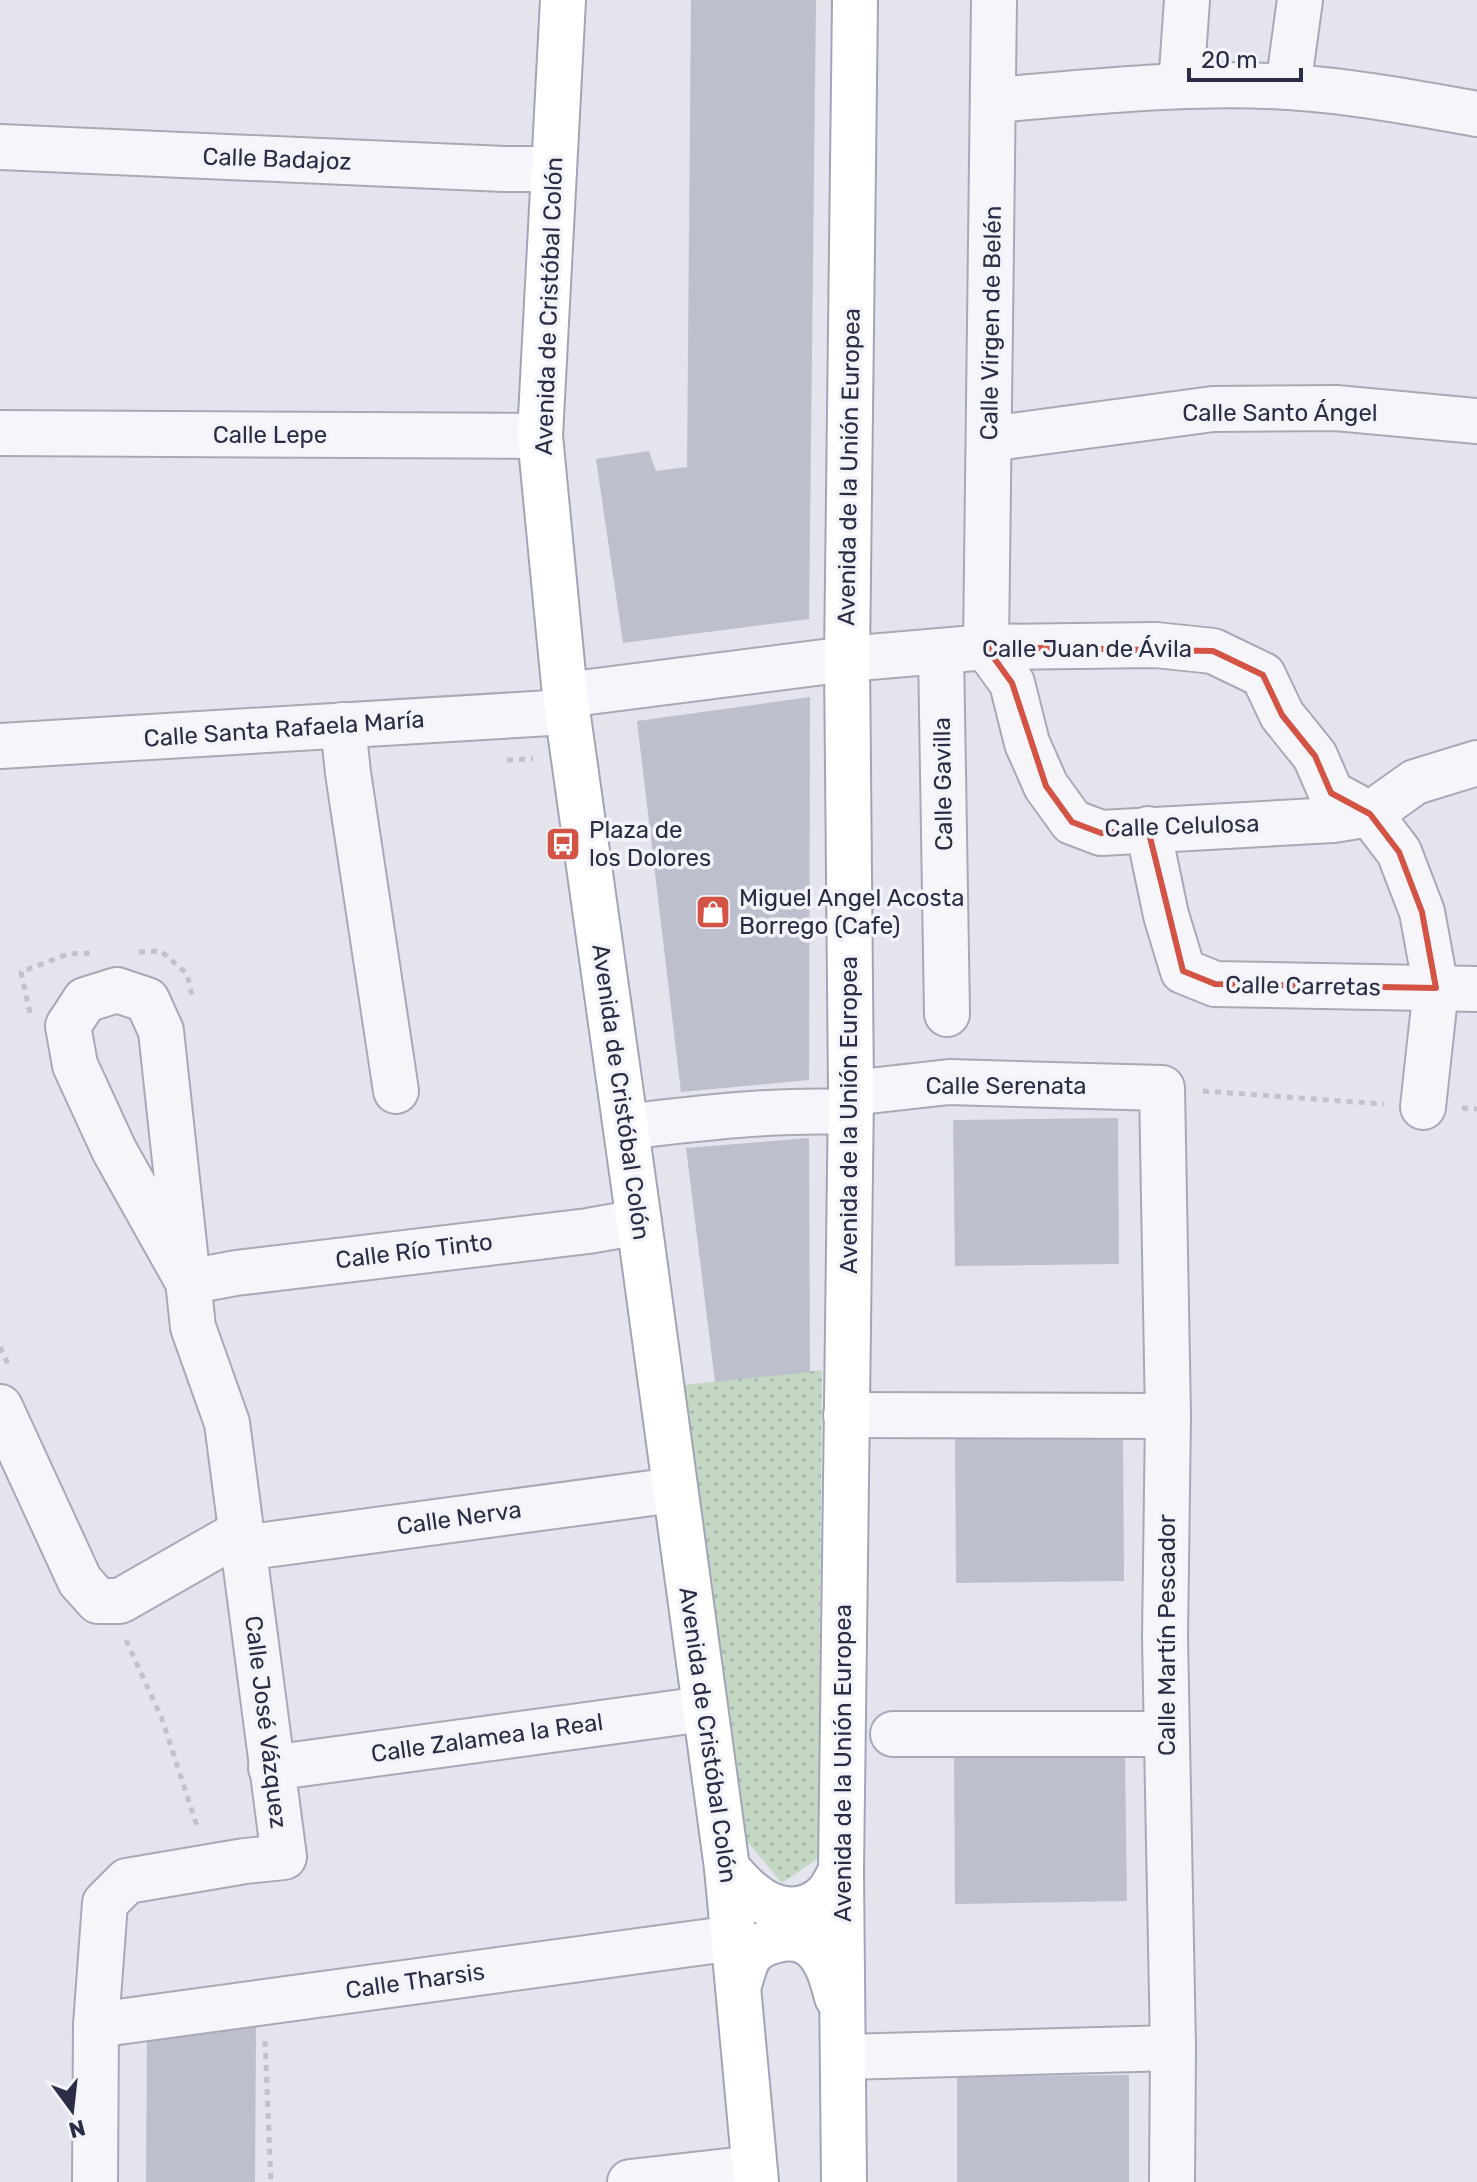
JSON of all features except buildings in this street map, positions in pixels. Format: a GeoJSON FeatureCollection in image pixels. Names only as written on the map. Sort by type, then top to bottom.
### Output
{"type":"FeatureCollection","features":[{"type":"Feature","properties":{"kind":"main road","name":"Avenida de Cristóbal Colón"},"geometry":{"type":"LineString","coordinates":[[563,0],[540,436],[566,703],[727,1868],[755,2175]]}},
{"type":"Feature","properties":{"kind":"main road","name":"Avenida de la Unión Europea"},"geometry":{"type":"LineString","coordinates":[[844,2182],[841,1871],[850,1102],[847,659],[855,0]]}},
{"type":"Feature","properties":{"kind":"main road"},"geometry":{"type":"LineString","coordinates":[[727,1868],[753,1895],[772,1907],[794,1911],[816,1904],[829,1892],[841,1871]]}},
{"type":"Feature","properties":{"kind":"main road"},"geometry":{"type":"LineString","coordinates":[[738,1987],[751,1952],[771,1941],[790,1938],[813,1946],[831,1970],[843,2038]]}},
{"type":"Feature","properties":{"kind":"street","name":"Calle Virgen de Belén"},"geometry":{"type":"LineString","coordinates":[[986,647],[994,0]]}},
{"type":"Feature","properties":{"kind":"street"},"geometry":{"type":"LineString","coordinates":[[1181,86],[1187,0]]}},
{"type":"Feature","properties":{"kind":"street"},"geometry":{"type":"LineString","coordinates":[[1288,87],[1300,0]]}},
{"type":"Feature","properties":{"kind":"street"},"geometry":{"type":"LineString","coordinates":[[995,100],[1181,86],[1288,87],[1360,94],[1477,114]]}},
{"type":"Feature","properties":{"kind":"street","name":"Calle Badajoz"},"geometry":{"type":"LineString","coordinates":[[0,147],[554,169]]}},
{"type":"Feature","properties":{"kind":"street","name":"Calle Santo Ángel"},"geometry":{"type":"LineString","coordinates":[[989,439],[1213,409],[1336,408],[1477,421]]}},
{"type":"Feature","properties":{"kind":"street","name":"Calle Lepe"},"geometry":{"type":"LineString","coordinates":[[0,433],[540,436]]}},
{"type":"Feature","properties":{"kind":"street","name":"Calle Juan de Ávila"},"geometry":{"type":"LineString","coordinates":[[847,659],[986,647],[1156,645],[1213,651],[1263,675],[1282,715],[1315,756],[1331,793],[1370,814],[1399,852],[1456,988],[1423,1107]]}},
{"type":"Feature","properties":{"kind":"street","name":"Calle Celulosa"},"geometry":{"type":"LineString","coordinates":[[986,647],[1012,683],[1027,743],[1046,786],[1072,822],[1101,833],[1333,820],[1370,814],[1415,782],[1477,763]]}},
{"type":"Feature","properties":{"kind":"street","name":"Calle Gavilla"},"geometry":{"type":"LineString","coordinates":[[941,651],[947,1014]]}},
{"type":"Feature","properties":{"kind":"street","name":"Calle Santa Rafaela María"},"geometry":{"type":"LineString","coordinates":[[0,746],[343,725],[566,703],[847,659]]}},
{"type":"Feature","properties":{"kind":"street"},"geometry":{"type":"LineString","coordinates":[[343,725],[396,1091]]}},
{"type":"Feature","properties":{"kind":"street","name":"Calle Carretas"},"geometry":{"type":"LineString","coordinates":[[1148,829],[1166,915],[1183,971],[1215,984],[1456,988]]}},
{"type":"Feature","properties":{"kind":"street","name":"Calle José Vázquez"},"geometry":{"type":"LineString","coordinates":[[96,2025],[105,1903],[127,1881],[284,1857],[227,1423],[193,1327],[161,1031],[147,1000],[117,990],[85,1000],[68,1026],[75,1065],[114,1150],[188,1282]]}},
{"type":"Feature","properties":{"kind":"street","name":"Calle Serenata"},"geometry":{"type":"LineString","coordinates":[[626,1127],[815,1111],[949,1082],[1162,1088]]}},
{"type":"Feature","properties":{"kind":"street","name":"Calle Martín Pescador"},"geometry":{"type":"LineString","coordinates":[[1162,1088],[1168,1416],[1166,1734],[1173,2048],[1172,2182]]}},
{"type":"Feature","properties":{"kind":"street","name":"Calle Río Tinto"},"geometry":{"type":"LineString","coordinates":[[188,1282],[236,1273],[588,1231],[639,1222]]}},
{"type":"Feature","properties":{"kind":"street"},"geometry":{"type":"LineString","coordinates":[[6,1389],[80,1581],[98,1601],[120,1601],[242,1540]]}},
{"type":"Feature","properties":{"kind":"street"},"geometry":{"type":"LineString","coordinates":[[846,1415],[1168,1416]]}},
{"type":"Feature","properties":{"kind":"street","name":"Calle Nerva"},"geometry":{"type":"LineString","coordinates":[[242,1540],[674,1490]]}},
{"type":"Feature","properties":{"kind":"street","name":"Calle Zalamea la Real"},"geometry":{"type":"LineString","coordinates":[[271,1768],[704,1709]]}},
{"type":"Feature","properties":{"kind":"street"},"geometry":{"type":"LineString","coordinates":[[893,1734],[1166,1734]]}},
{"type":"Feature","properties":{"kind":"street","name":"Calle Tharsis"},"geometry":{"type":"LineString","coordinates":[[96,2025],[734,1938]]}},
{"type":"Feature","properties":{"kind":"street"},"geometry":{"type":"LineString","coordinates":[[95,2182],[96,2025]]}},
{"type":"Feature","properties":{"kind":"street"},"geometry":{"type":"LineString","coordinates":[[843,2038],[1173,2048]]}},
{"type":"Feature","properties":{"kind":"street"},"geometry":{"type":"LineString","coordinates":[[630,2182],[755,2175]]}},
{"type":"Feature","properties":{"kind":"path"},"geometry":{"type":"LineString","coordinates":[[492,760],[537,759]]}},
{"type":"Feature","properties":{"kind":"path"},"geometry":{"type":"LineString","coordinates":[[130,952],[161,951],[187,974],[194,1000]]}},
{"type":"Feature","properties":{"kind":"path"},"geometry":{"type":"LineString","coordinates":[[31,1013],[21,972],[68,954],[99,953]]}},
{"type":"Feature","properties":{"kind":"path"},"geometry":{"type":"LineString","coordinates":[[1162,1088],[1477,1109]]}},
{"type":"Feature","properties":{"kind":"path"},"geometry":{"type":"LineString","coordinates":[[0,1347],[6,1389]]}},
{"type":"Feature","properties":{"kind":"path"},"geometry":{"type":"LineString","coordinates":[[124,1636],[162,1719],[199,1830]]}},
{"type":"Feature","properties":{"kind":"path"},"geometry":{"type":"LineString","coordinates":[[186,1833],[211,1827]]}},
{"type":"Feature","properties":{"kind":"path"},"geometry":{"type":"LineString","coordinates":[[265,2031],[271,2182]]}},
{"type":"Feature","properties":{"kind":"highlighted area"},"geometry":{"type":"Polygon","coordinates":[[[986,647],[1213,651],[1263,675],[1282,715],[1315,756],[1331,793],[1370,814],[1399,852],[1422,912],[1436,988],[1215,984],[1183,971],[1148,829],[1101,833],[1072,822],[1046,786],[1012,683],[986,647]]]}},
{"type":"Feature","properties":{"kind":"green space"},"geometry":{"type":"Polygon","coordinates":[[[822,1370],[818,1858],[782,1883],[746,1840],[684,1385],[822,1370]]]}},
{"type":"Feature","properties":{"kind":"place","name":"Plaza de los Dolores"},"geometry":{"type":"Point","coordinates":[563,844]}},
{"type":"Feature","properties":{"kind":"place","name":"Miguel Angel Acosta Borrego (Cafe)"},"geometry":{"type":"Point","coordinates":[713,912]}}]}
